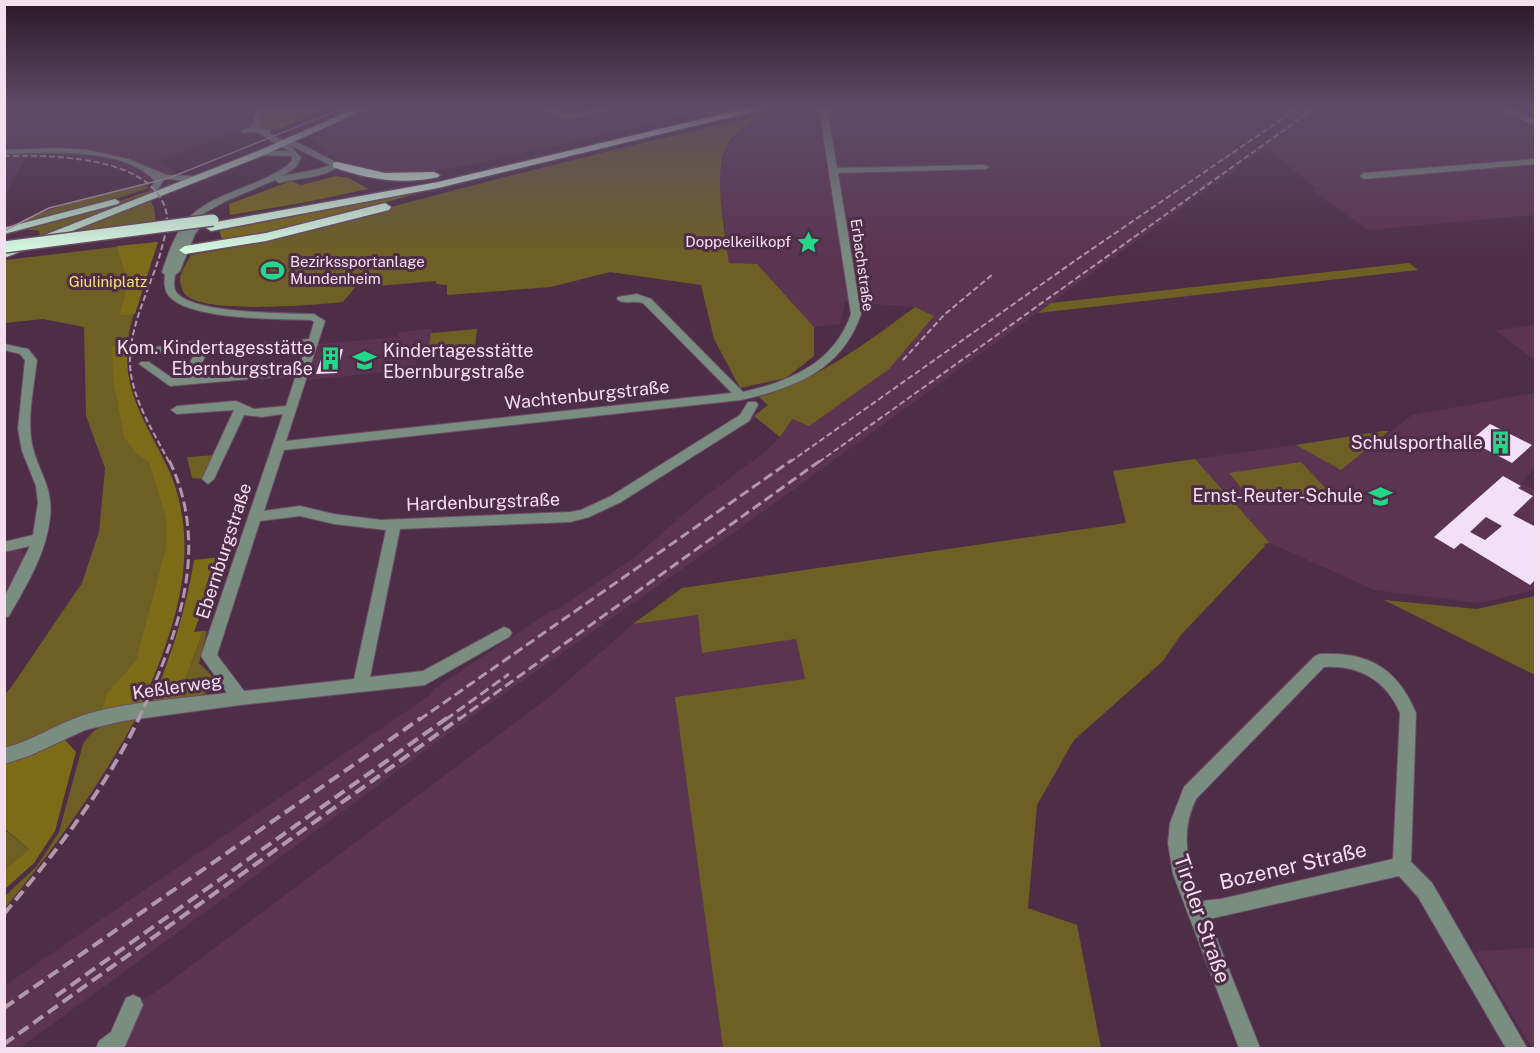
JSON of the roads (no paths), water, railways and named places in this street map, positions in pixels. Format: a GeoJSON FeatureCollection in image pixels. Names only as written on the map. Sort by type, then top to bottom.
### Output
{"type":"FeatureCollection","features":[{"type":"Feature","properties":{"kind":"highway"},"geometry":{"type":"LineString","coordinates":[[337,165],[364,174],[403,178],[501,168],[544,157]]}},
{"type":"Feature","properties":{"kind":"highway"},"geometry":{"type":"LineString","coordinates":[[4,255],[212,224],[548,157]]}},
{"type":"Feature","properties":{"kind":"highway"},"geometry":{"type":"LineString","coordinates":[[179,249],[247,241],[300,229],[499,175],[501,168]]}},
{"type":"Feature","properties":{"kind":"highway"},"geometry":{"type":"LineString","coordinates":[[4,248],[212,224]]}},
{"type":"Feature","properties":{"kind":"main road"},"geometry":{"type":"LineString","coordinates":[[4,231],[71,215],[155,188],[239,157]]}},
{"type":"Feature","properties":{"kind":"main road"},"geometry":{"type":"LineString","coordinates":[[4,255],[250,157]]}},
{"type":"Feature","properties":{"kind":"main road"},"geometry":{"type":"LineString","coordinates":[[4,231],[33,232],[38,236],[31,246]]}},
{"type":"Feature","properties":{"kind":"street"},"geometry":{"type":"LineString","coordinates":[[111,157],[128,161],[166,177],[192,179]]}},
{"type":"Feature","properties":{"kind":"street"},"geometry":{"type":"LineString","coordinates":[[285,157],[294,166]]}},
{"type":"Feature","properties":{"kind":"street"},"geometry":{"type":"LineString","coordinates":[[290,157],[294,166]]}},
{"type":"Feature","properties":{"kind":"street","name":"Erbachstraße"},"geometry":{"type":"LineString","coordinates":[[741,396],[775,388],[801,376],[836,350],[851,329],[855,304],[831,157]]}},
{"type":"Feature","properties":{"kind":"street"},"geometry":{"type":"LineString","coordinates":[[322,158],[337,165]]}},
{"type":"Feature","properties":{"kind":"street","name":"Ebernburgstraße"},"geometry":{"type":"LineString","coordinates":[[240,698],[209,656],[320,321],[314,317],[208,310],[194,306],[178,299],[171,292],[170,274],[167,272],[179,249],[194,228],[212,211],[294,166],[322,158]]}},
{"type":"Feature","properties":{"kind":"street"},"geometry":{"type":"LineString","coordinates":[[1364,176],[1536,161]]}},
{"type":"Feature","properties":{"kind":"street","name":"Ebernburgstraße"},"geometry":{"type":"LineString","coordinates":[[294,166],[318,174],[337,165]]}},
{"type":"Feature","properties":{"kind":"street"},"geometry":{"type":"LineString","coordinates":[[833,171],[985,167]]}},
{"type":"Feature","properties":{"kind":"street"},"geometry":{"type":"LineString","coordinates":[[148,170],[159,181],[155,188]]}},
{"type":"Feature","properties":{"kind":"street"},"geometry":{"type":"LineString","coordinates":[[622,299],[637,297],[647,301],[741,396]]}},
{"type":"Feature","properties":{"kind":"street"},"geometry":{"type":"LineString","coordinates":[[155,350],[196,344],[224,349],[314,342]]}},
{"type":"Feature","properties":{"kind":"street"},"geometry":{"type":"LineString","coordinates":[[4,347],[24,351],[31,360],[24,430],[29,455],[43,488],[45,501],[39,539],[31,561],[4,612]]}},
{"type":"Feature","properties":{"kind":"street"},"geometry":{"type":"LineString","coordinates":[[186,381],[200,355],[210,347]]}},
{"type":"Feature","properties":{"kind":"street"},"geometry":{"type":"LineString","coordinates":[[145,364],[170,382],[304,371]]}},
{"type":"Feature","properties":{"kind":"street","name":"Wachtenburgstraße"},"geometry":{"type":"LineString","coordinates":[[278,446],[741,396]]}},
{"type":"Feature","properties":{"kind":"street"},"geometry":{"type":"LineString","coordinates":[[177,410],[236,405],[240,410],[250,413],[291,409]]}},
{"type":"Feature","properties":{"kind":"street","name":"Hardenburgstraße"},"geometry":{"type":"LineString","coordinates":[[255,517],[300,511],[365,524],[394,524],[543,520],[584,514],[616,499],[745,418],[752,405]]}},
{"type":"Feature","properties":{"kind":"street","name":"Ebernburgstraße"},"geometry":{"type":"LineString","coordinates":[[208,478],[240,410]]}},
{"type":"Feature","properties":{"kind":"street"},"geometry":{"type":"LineString","coordinates":[[361,684],[394,524]]}},
{"type":"Feature","properties":{"kind":"street"},"geometry":{"type":"LineString","coordinates":[[4,547],[39,539]]}},
{"type":"Feature","properties":{"kind":"street","name":"Keßlerweg"},"geometry":{"type":"LineString","coordinates":[[4,756],[23,751],[93,721],[123,714],[240,698],[425,678],[504,633]]}},
{"type":"Feature","properties":{"kind":"street","name":"Tiroler Straße"},"geometry":{"type":"LineString","coordinates":[[1250,1048],[1182,874],[1176,845],[1179,817],[1190,793],[1320,661],[1340,658],[1359,663],[1389,680],[1403,696],[1408,713],[1408,732],[1402,866]]}},
{"type":"Feature","properties":{"kind":"street"},"geometry":{"type":"LineString","coordinates":[[1402,866],[1425,890],[1517,1048]]}},
{"type":"Feature","properties":{"kind":"street","name":"Bozener Straße"},"geometry":{"type":"LineString","coordinates":[[1195,911],[1221,908],[1402,866]]}},
{"type":"Feature","properties":{"kind":"street"},"geometry":{"type":"LineString","coordinates":[[106,1048],[118,1039],[133,1005]]}},
{"type":"Feature","properties":{"kind":"tram line"},"geometry":{"type":"LineString","coordinates":[[4,231],[49,208],[169,178],[221,157]]}},
{"type":"Feature","properties":{"kind":"railway"},"geometry":{"type":"LineString","coordinates":[[60,157],[96,162],[120,169],[141,179],[157,193],[166,211],[167,226],[161,251],[134,329],[130,370],[137,398],[169,462]]}},
{"type":"Feature","properties":{"kind":"railway"},"geometry":{"type":"LineString","coordinates":[[790,462],[1226,157]]}},
{"type":"Feature","properties":{"kind":"railway"},"geometry":{"type":"LineString","coordinates":[[819,462],[1246,157]]}},
{"type":"Feature","properties":{"kind":"railway"},"geometry":{"type":"LineString","coordinates":[[903,360],[944,315],[993,274]]}},
{"type":"Feature","properties":{"kind":"railway"},"geometry":{"type":"LineString","coordinates":[[138,719],[176,625],[184,592],[188,559],[188,526],[182,493],[169,460]]}},
{"type":"Feature","properties":{"kind":"railway"},"geometry":{"type":"LineString","coordinates":[[419,720],[792,460]]}},
{"type":"Feature","properties":{"kind":"railway"},"geometry":{"type":"LineString","coordinates":[[458,720],[821,460]]}},
{"type":"Feature","properties":{"kind":"railway"},"geometry":{"type":"LineString","coordinates":[[445,720],[509,674]]}},
{"type":"Feature","properties":{"kind":"railway"},"geometry":{"type":"LineString","coordinates":[[4,1008],[421,718]]}},
{"type":"Feature","properties":{"kind":"railway"},"geometry":{"type":"LineString","coordinates":[[56,996],[447,718]]}},
{"type":"Feature","properties":{"kind":"railway"},"geometry":{"type":"LineString","coordinates":[[4,1044],[460,718]]}},
{"type":"Feature","properties":{"kind":"railway"},"geometry":{"type":"LineString","coordinates":[[4,914],[60,845],[95,796],[138,719]]}},
{"type":"Feature","properties":{"kind":"place","name":"Doppelkeilkopf"},"geometry":{"type":"Point","coordinates":[809,242]}},
{"type":"Feature","properties":{"kind":"place","name":"Bezirkssportanlage Mundenheim"},"geometry":{"type":"Point","coordinates":[272,271]}},
{"type":"Feature","properties":{"kind":"place","name":"Kom. Kindertagesstätte Ebernburgstraße"},"geometry":{"type":"Point","coordinates":[331,358]}},
{"type":"Feature","properties":{"kind":"place","name":"Kindertagesstätte Ebernburgstraße"},"geometry":{"type":"Point","coordinates":[365,361]}},
{"type":"Feature","properties":{"kind":"place","name":"Schulsporthalle"},"geometry":{"type":"Point","coordinates":[1501,443]}},
{"type":"Feature","properties":{"kind":"place","name":"Ernst-Reuter-Schule"},"geometry":{"type":"Point","coordinates":[1381,496]}},
{"type":"Feature","properties":{"kind":"park label","name":"Giuliniplatz"},"geometry":{"type":"Point","coordinates":[108,282]}}]}
